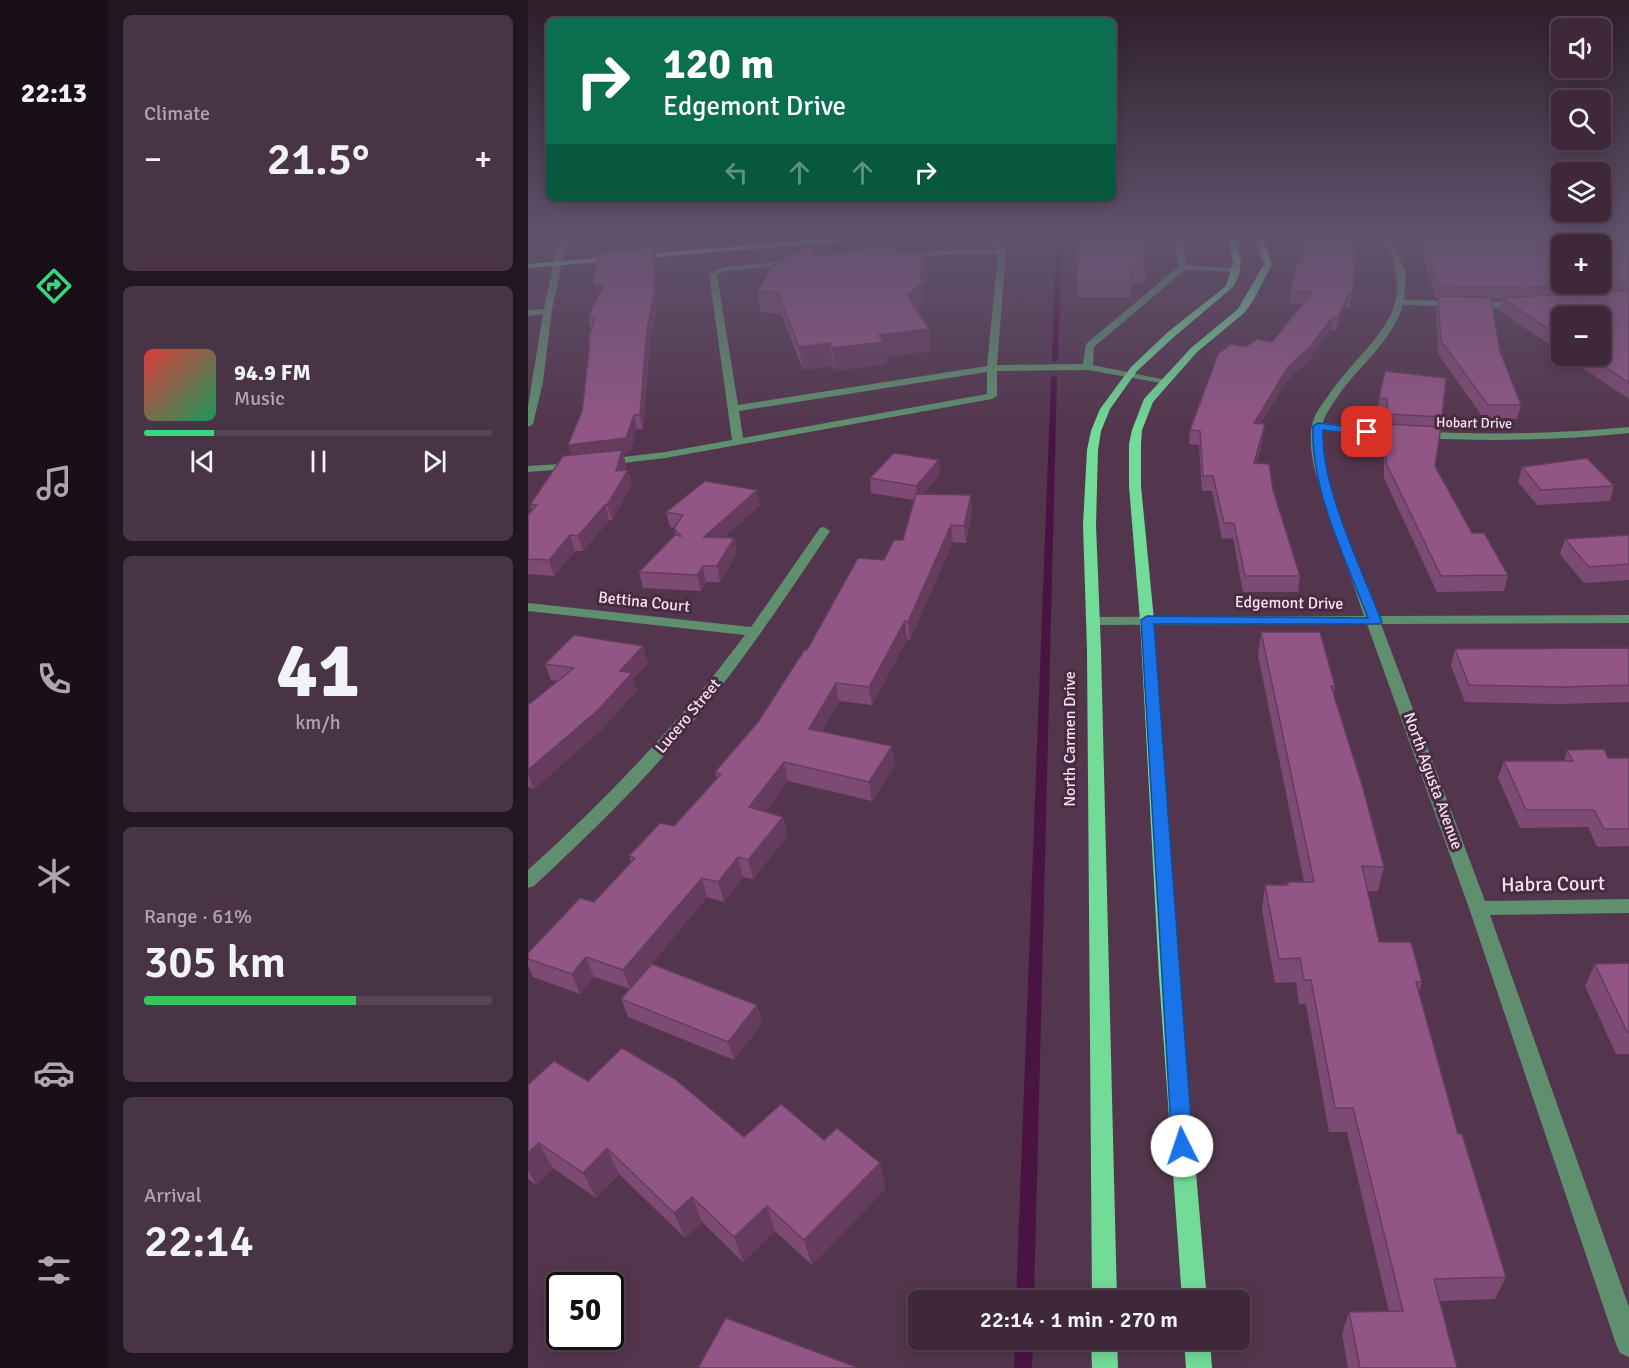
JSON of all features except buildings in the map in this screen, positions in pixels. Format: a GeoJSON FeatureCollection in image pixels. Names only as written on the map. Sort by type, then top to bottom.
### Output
{"type":"FeatureCollection","features":[{"type":"Feature","properties":{"kind":"main road","name":"North Carmen Drive"},"geometry":{"type":"LineString","coordinates":[[1104,1290],[1096,900],[1094,621],[1089,519],[1092,449],[1096,429],[1111,400],[1140,361],[1212,301]]}},
{"type":"Feature","properties":{"kind":"main road"},"geometry":{"type":"LineString","coordinates":[[1193,1290],[1170,987],[1135,444],[1137,430],[1148,401],[1162,382],[1194,350],[1229,323],[1249,301]]}},
{"type":"Feature","properties":{"kind":"main road"},"geometry":{"type":"LineString","coordinates":[[1104,1350],[1105,1368]]}},
{"type":"Feature","properties":{"kind":"main road"},"geometry":{"type":"LineString","coordinates":[[1198,1350],[1199,1368]]}},
{"type":"Feature","properties":{"kind":"street"},"geometry":{"type":"LineString","coordinates":[[528,424],[536,401],[550,301]]}},
{"type":"Feature","properties":{"kind":"street"},"geometry":{"type":"LineString","coordinates":[[717,301],[738,441]]}},
{"type":"Feature","properties":{"kind":"street"},"geometry":{"type":"LineString","coordinates":[[528,469],[665,455],[992,396],[998,301]]}},
{"type":"Feature","properties":{"kind":"street"},"geometry":{"type":"LineString","coordinates":[[1088,367],[1089,346],[1143,301]]}},
{"type":"Feature","properties":{"kind":"street"},"geometry":{"type":"LineString","coordinates":[[1400,302],[1530,305]]}},
{"type":"Feature","properties":{"kind":"street","name":"North Agusta Avenue"},"geometry":{"type":"LineString","coordinates":[[1400,302],[1395,320],[1384,337],[1349,371],[1320,418],[1317,448],[1332,508],[1376,622],[1478,908],[1629,1344]]}},
{"type":"Feature","properties":{"kind":"street"},"geometry":{"type":"LineString","coordinates":[[528,313],[548,311]]}},
{"type":"Feature","properties":{"kind":"street"},"geometry":{"type":"LineString","coordinates":[[733,409],[992,368],[1088,367],[1162,382]]}},
{"type":"Feature","properties":{"kind":"street","name":"Hobart Drive"},"geometry":{"type":"LineString","coordinates":[[1318,426],[1416,436],[1498,440],[1548,438],[1629,430]]}},
{"type":"Feature","properties":{"kind":"street","name":"Lucero Street"},"geometry":{"type":"LineString","coordinates":[[528,881],[589,825],[638,775],[755,632],[824,531]]}},
{"type":"Feature","properties":{"kind":"street","name":"Bettina Court"},"geometry":{"type":"LineString","coordinates":[[528,607],[755,632]]}},
{"type":"Feature","properties":{"kind":"street","name":"Edgemont Drive"},"geometry":{"type":"LineString","coordinates":[[1094,621],[1376,622],[1629,619]]}},
{"type":"Feature","properties":{"kind":"street","name":"Habra Court"},"geometry":{"type":"LineString","coordinates":[[1478,908],[1629,906]]}},
{"type":"Feature","properties":{"kind":"waterway"},"geometry":{"type":"LineString","coordinates":[[1055,360],[1057,301]]}},
{"type":"Feature","properties":{"kind":"waterway"},"geometry":{"type":"LineString","coordinates":[[1025,1290],[1054,378]]}},
{"type":"Feature","properties":{"kind":"waterway"},"geometry":{"type":"LineString","coordinates":[[1023,1368],[1024,1350]]}},
{"type":"Feature","properties":{"kind":"route"},"geometry":{"type":"LineString","coordinates":[[1182,1146],[1147,620],[1376,622],[1332,508],[1317,448],[1318,426],[1367,432]]}}]}
